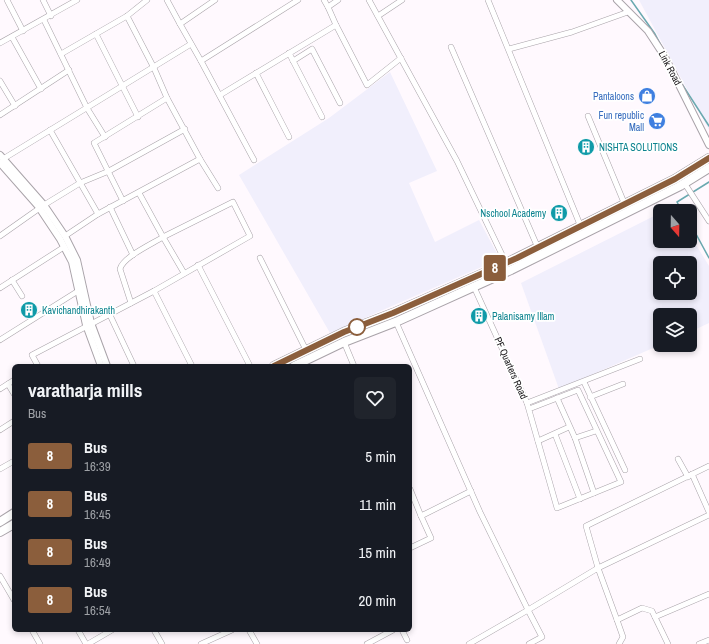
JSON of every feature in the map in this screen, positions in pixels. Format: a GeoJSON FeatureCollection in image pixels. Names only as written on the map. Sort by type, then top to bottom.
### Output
{"type":"FeatureCollection","features":[{"type":"Feature","properties":{"kind":"main road"},"geometry":{"type":"LineString","coordinates":[[278,364],[306,350],[538,248],[675,179],[709,158]]}},
{"type":"Feature","properties":{"kind":"main road"},"geometry":{"type":"LineString","coordinates":[[298,364],[344,342],[396,322],[575,240],[685,184],[709,168]]}},
{"type":"Feature","properties":{"kind":"main road"},"geometry":{"type":"LineString","coordinates":[[0,522],[12,514]]}},
{"type":"Feature","properties":{"kind":"main road"},"geometry":{"type":"LineString","coordinates":[[0,532],[12,525]]}},
{"type":"Feature","properties":{"kind":"street"},"geometry":{"type":"LineString","coordinates":[[7,0],[23,31]]}},
{"type":"Feature","properties":{"kind":"street"},"geometry":{"type":"LineString","coordinates":[[42,0],[51,16]]}},
{"type":"Feature","properties":{"kind":"street"},"geometry":{"type":"LineString","coordinates":[[0,43],[44,20],[77,0]]}},
{"type":"Feature","properties":{"kind":"street"},"geometry":{"type":"LineString","coordinates":[[61,54],[127,16],[148,0]]}},
{"type":"Feature","properties":{"kind":"street"},"geometry":{"type":"LineString","coordinates":[[167,0],[254,160]]}},
{"type":"Feature","properties":{"kind":"street"},"geometry":{"type":"LineString","coordinates":[[180,24],[215,0]]}},
{"type":"Feature","properties":{"kind":"street"},"geometry":{"type":"LineString","coordinates":[[201,61],[298,0]]}},
{"type":"Feature","properties":{"kind":"street"},"geometry":{"type":"LineString","coordinates":[[324,0],[366,85],[401,58]]}},
{"type":"Feature","properties":{"kind":"street"},"geometry":{"type":"LineString","coordinates":[[328,7],[338,0]]}},
{"type":"Feature","properties":{"kind":"street"},"geometry":{"type":"LineString","coordinates":[[369,0],[457,161],[506,263]]}},
{"type":"Feature","properties":{"kind":"street"},"geometry":{"type":"LineString","coordinates":[[378,16],[402,0]]}},
{"type":"Feature","properties":{"kind":"street"},"geometry":{"type":"LineString","coordinates":[[488,0],[581,226]]}},
{"type":"Feature","properties":{"kind":"street","name":"Link Road"},"geometry":{"type":"LineString","coordinates":[[617,0],[648,31],[665,57],[709,145]]}},
{"type":"Feature","properties":{"kind":"street"},"geometry":{"type":"LineString","coordinates":[[509,49],[572,32],[628,12]]}},
{"type":"Feature","properties":{"kind":"street"},"geometry":{"type":"LineString","coordinates":[[127,16],[154,68],[167,98],[200,159],[218,188]]}},
{"type":"Feature","properties":{"kind":"street"},"geometry":{"type":"LineString","coordinates":[[44,20],[87,108],[105,137]]}},
{"type":"Feature","properties":{"kind":"street"},"geometry":{"type":"LineString","coordinates":[[220,95],[336,25]]}},
{"type":"Feature","properties":{"kind":"street"},"geometry":{"type":"LineString","coordinates":[[96,34],[138,117]]}},
{"type":"Feature","properties":{"kind":"street"},"geometry":{"type":"LineString","coordinates":[[12,37],[41,89]]}},
{"type":"Feature","properties":{"kind":"street"},"geometry":{"type":"LineString","coordinates":[[106,364],[88,325],[77,260],[65,236],[1,159],[154,68],[191,44]]}},
{"type":"Feature","properties":{"kind":"street"},"geometry":{"type":"LineString","coordinates":[[451,48],[538,248]]}},
{"type":"Feature","properties":{"kind":"street"},"geometry":{"type":"LineString","coordinates":[[293,60],[312,49],[340,103]]}},
{"type":"Feature","properties":{"kind":"street"},"geometry":{"type":"LineString","coordinates":[[289,53],[322,117]]}},
{"type":"Feature","properties":{"kind":"street"},"geometry":{"type":"LineString","coordinates":[[0,115],[69,70]]}},
{"type":"Feature","properties":{"kind":"street"},"geometry":{"type":"LineString","coordinates":[[256,73],[289,137]]}},
{"type":"Feature","properties":{"kind":"street"},"geometry":{"type":"LineString","coordinates":[[0,81],[15,106]]}},
{"type":"Feature","properties":{"kind":"street"},"geometry":{"type":"LineString","coordinates":[[123,201],[94,143],[167,98]]}},
{"type":"Feature","properties":{"kind":"street"},"geometry":{"type":"LineString","coordinates":[[588,116],[625,205]]}},
{"type":"Feature","properties":{"kind":"street"},"geometry":{"type":"LineString","coordinates":[[1,233],[80,182],[109,171],[185,129]]}},
{"type":"Feature","properties":{"kind":"street"},"geometry":{"type":"LineString","coordinates":[[50,130],[98,214]]}},
{"type":"Feature","properties":{"kind":"street"},"geometry":{"type":"LineString","coordinates":[[65,236],[110,207],[139,193],[200,159]]}},
{"type":"Feature","properties":{"kind":"street"},"geometry":{"type":"LineString","coordinates":[[685,184],[709,221]]}},
{"type":"Feature","properties":{"kind":"street"},"geometry":{"type":"LineString","coordinates":[[139,193],[184,273]]}},
{"type":"Feature","properties":{"kind":"street"},"geometry":{"type":"LineString","coordinates":[[37,364],[32,355],[154,291],[250,236],[233,202],[163,237],[133,254],[121,264],[120,269],[130,303]]}},
{"type":"Feature","properties":{"kind":"street"},"geometry":{"type":"LineString","coordinates":[[42,207],[72,262],[78,291],[100,364]]}},
{"type":"Feature","properties":{"kind":"street"},"geometry":{"type":"LineString","coordinates":[[110,207],[133,254]]}},
{"type":"Feature","properties":{"kind":"street"},"geometry":{"type":"LineString","coordinates":[[0,288],[64,247]]}},
{"type":"Feature","properties":{"kind":"street"},"geometry":{"type":"LineString","coordinates":[[260,258],[306,350]]}},
{"type":"Feature","properties":{"kind":"street"},"geometry":{"type":"LineString","coordinates":[[198,265],[249,364]]}},
{"type":"Feature","properties":{"kind":"street"},"geometry":{"type":"LineString","coordinates":[[12,280],[22,296]]}},
{"type":"Feature","properties":{"kind":"street","name":"PF Quarters Road"},"geometry":{"type":"LineString","coordinates":[[474,287],[527,403],[640,359]]}},
{"type":"Feature","properties":{"kind":"street"},"geometry":{"type":"LineString","coordinates":[[0,340],[78,291]]}},
{"type":"Feature","properties":{"kind":"street"},"geometry":{"type":"LineString","coordinates":[[154,291],[191,364]]}},
{"type":"Feature","properties":{"kind":"street"},"geometry":{"type":"LineString","coordinates":[[109,314],[133,364]]}},
{"type":"Feature","properties":{"kind":"street"},"geometry":{"type":"LineString","coordinates":[[396,322],[471,491],[542,637],[529,644]]}},
{"type":"Feature","properties":{"kind":"street"},"geometry":{"type":"LineString","coordinates":[[344,342],[353,364]]}},
{"type":"Feature","properties":{"kind":"street"},"geometry":{"type":"LineString","coordinates":[[0,389],[12,381]]}},
{"type":"Feature","properties":{"kind":"street"},"geometry":{"type":"LineString","coordinates":[[584,382],[625,470]]}},
{"type":"Feature","properties":{"kind":"street"},"geometry":{"type":"LineString","coordinates":[[8,384],[12,391]]}},
{"type":"Feature","properties":{"kind":"street"},"geometry":{"type":"LineString","coordinates":[[590,397],[623,384]]}},
{"type":"Feature","properties":{"kind":"street"},"geometry":{"type":"LineString","coordinates":[[527,403],[557,508],[622,482],[596,431],[578,390],[529,409]]}},
{"type":"Feature","properties":{"kind":"street"},"geometry":{"type":"LineString","coordinates":[[557,398],[575,438],[594,493]]}},
{"type":"Feature","properties":{"kind":"street"},"geometry":{"type":"LineString","coordinates":[[0,430],[12,422]]}},
{"type":"Feature","properties":{"kind":"street"},"geometry":{"type":"LineString","coordinates":[[538,441],[569,427]]}},
{"type":"Feature","properties":{"kind":"street"},"geometry":{"type":"LineString","coordinates":[[575,438],[596,431]]}},
{"type":"Feature","properties":{"kind":"street"},"geometry":{"type":"LineString","coordinates":[[555,434],[580,499]]}},
{"type":"Feature","properties":{"kind":"street"},"geometry":{"type":"LineString","coordinates":[[678,460],[690,476],[709,512]]}},
{"type":"Feature","properties":{"kind":"street"},"geometry":{"type":"LineString","coordinates":[[0,469],[12,461]]}},
{"type":"Feature","properties":{"kind":"street"},"geometry":{"type":"LineString","coordinates":[[619,644],[623,637],[598,568],[586,526],[709,466]]}},
{"type":"Feature","properties":{"kind":"street"},"geometry":{"type":"LineString","coordinates":[[422,516],[471,491]]}},
{"type":"Feature","properties":{"kind":"street"},"geometry":{"type":"LineString","coordinates":[[412,498],[422,516],[431,538],[412,547]]}},
{"type":"Feature","properties":{"kind":"street"},"geometry":{"type":"LineString","coordinates":[[469,644],[598,568],[709,515]]}},
{"type":"Feature","properties":{"kind":"street"},"geometry":{"type":"LineString","coordinates":[[0,576],[12,597]]}},
{"type":"Feature","properties":{"kind":"street"},"geometry":{"type":"LineString","coordinates":[[655,617],[709,594]]}},
{"type":"Feature","properties":{"kind":"street"},"geometry":{"type":"LineString","coordinates":[[617,620],[642,608],[652,611],[668,644]]}},
{"type":"Feature","properties":{"kind":"street"},"geometry":{"type":"LineString","coordinates":[[33,632],[40,644]]}},
{"type":"Feature","properties":{"kind":"street"},"geometry":{"type":"LineString","coordinates":[[79,632],[87,644],[108,632]]}},
{"type":"Feature","properties":{"kind":"street"},"geometry":{"type":"LineString","coordinates":[[155,632],[162,644]]}},
{"type":"Feature","properties":{"kind":"street"},"geometry":{"type":"LineString","coordinates":[[201,644],[228,632]]}},
{"type":"Feature","properties":{"kind":"street"},"geometry":{"type":"LineString","coordinates":[[250,632],[257,644]]}},
{"type":"Feature","properties":{"kind":"street"},"geometry":{"type":"LineString","coordinates":[[367,644],[385,632]]}},
{"type":"Feature","properties":{"kind":"street"},"geometry":{"type":"LineString","coordinates":[[403,632],[407,640]]}},
{"type":"Feature","properties":{"kind":"street"},"geometry":{"type":"LineString","coordinates":[[699,644],[709,640]]}},
{"type":"Feature","properties":{"kind":"shaded area"},"geometry":{"type":"Polygon","coordinates":[[[639,0],[709,0],[709,130],[639,0]]]}},
{"type":"Feature","properties":{"kind":"shaded area"},"geometry":{"type":"Polygon","coordinates":[[[390,72],[437,171],[409,183],[435,242],[479,220],[500,259],[330,333],[239,175],[329,118],[390,72]]]}},
{"type":"Feature","properties":{"kind":"shaded area"},"geometry":{"type":"Polygon","coordinates":[[[653,217],[653,248],[697,248],[697,246],[709,266],[709,323],[697,329],[697,308],[653,308],[653,348],[559,389],[521,283],[653,217]]]}},
{"type":"Feature","properties":{"kind":"waterway"},"geometry":{"type":"LineString","coordinates":[[631,0],[655,34],[663,49]]}},
{"type":"Feature","properties":{"kind":"waterway"},"geometry":{"type":"LineString","coordinates":[[680,81],[709,126]]}},
{"type":"Feature","properties":{"kind":"waterway"},"geometry":{"type":"LineString","coordinates":[[678,204],[677,202],[709,182]]}},
{"type":"Feature","properties":{"kind":"waterway"},"geometry":{"type":"LineString","coordinates":[[697,236],[709,258]]}},
{"type":"Feature","properties":{"kind":"bus line","name":"8"},"geometry":{"type":"LineString","coordinates":[[278,364],[344,332],[393,313],[517,258],[675,179],[709,158]]}},
{"type":"Feature","properties":{"kind":"place","name":"Pantaloons"},"geometry":{"type":"Point","coordinates":[647,96]}},
{"type":"Feature","properties":{"kind":"place","name":"Fun republic Mall"},"geometry":{"type":"Point","coordinates":[657,121]}},
{"type":"Feature","properties":{"kind":"place","name":"NISHTA SOLUTIONS"},"geometry":{"type":"Point","coordinates":[586,147]}},
{"type":"Feature","properties":{"kind":"place","name":"Nschool Academy"},"geometry":{"type":"Point","coordinates":[559,213]}},
{"type":"Feature","properties":{"kind":"place","name":"Kavichandhirakanth"},"geometry":{"type":"Point","coordinates":[29,310]}},
{"type":"Feature","properties":{"kind":"place","name":"Palanisamy Illam"},"geometry":{"type":"Point","coordinates":[479,316]}}]}
